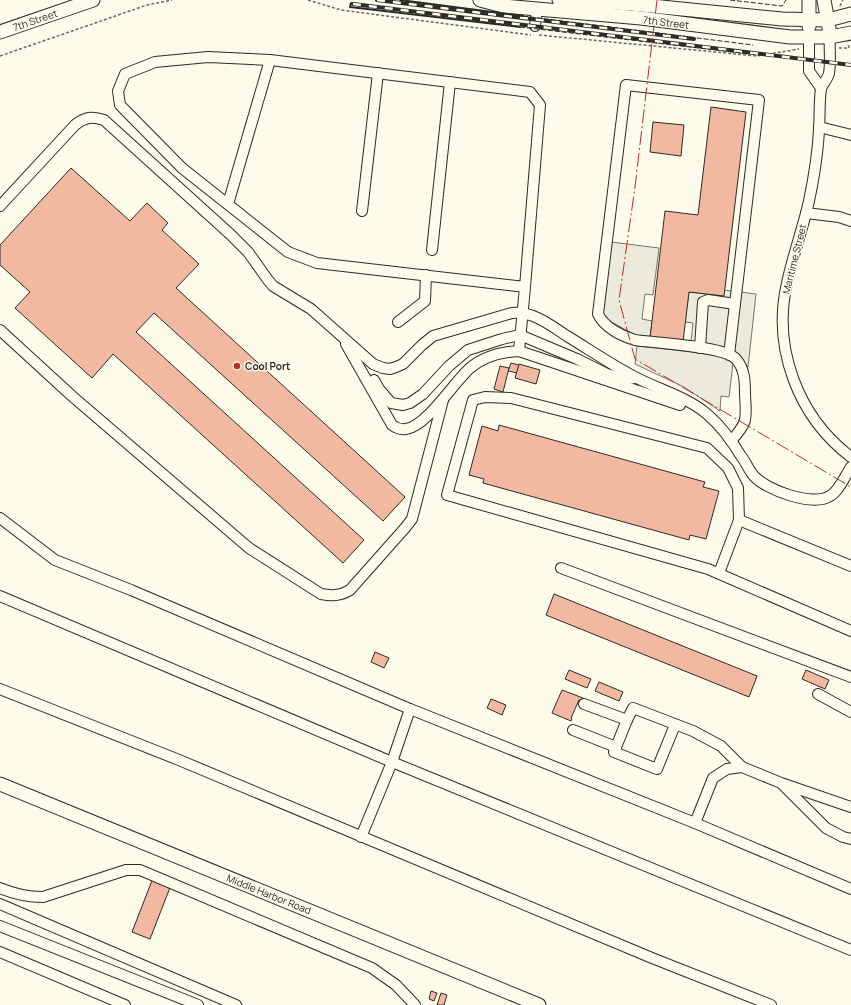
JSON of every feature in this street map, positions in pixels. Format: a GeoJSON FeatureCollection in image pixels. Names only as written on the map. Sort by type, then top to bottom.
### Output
{"type":"FeatureCollection","features":[{"type":"Feature","properties":{"kind":"main road","name":"7th Street"},"geometry":{"type":"LineString","coordinates":[[0,32],[93,0]]}},
{"type":"Feature","properties":{"kind":"main road","name":"7th Street"},"geometry":{"type":"LineString","coordinates":[[480,0],[504,6],[641,18],[790,37],[830,37],[851,33]]}},
{"type":"Feature","properties":{"kind":"main road","name":"7th Street"},"geometry":{"type":"LineString","coordinates":[[559,0],[632,4],[782,19],[828,20],[851,14]]}},
{"type":"Feature","properties":{"kind":"main road"},"geometry":{"type":"LineString","coordinates":[[809,0],[809,37]]}},
{"type":"Feature","properties":{"kind":"main road","name":"Maritime Street"},"geometry":{"type":"LineString","coordinates":[[824,0],[830,37]]}},
{"type":"Feature","properties":{"kind":"main road","name":"Middle Harbor Road"},"geometry":{"type":"LineString","coordinates":[[0,784],[539,1005]]}},
{"type":"Feature","properties":{"kind":"street"},"geometry":{"type":"LineString","coordinates":[[535,32],[537,9]]}},
{"type":"Feature","properties":{"kind":"street"},"geometry":{"type":"LineString","coordinates":[[809,37],[809,71],[821,88]]}},
{"type":"Feature","properties":{"kind":"street","name":"Maritime Street"},"geometry":{"type":"LineString","coordinates":[[830,37],[829,75],[821,88],[815,172],[806,212],[786,284],[783,310],[784,344],[788,366],[796,388],[806,408],[829,438],[851,457]]}},
{"type":"Feature","properties":{"kind":"street"},"geometry":{"type":"LineString","coordinates":[[519,351],[525,286],[540,105],[530,92],[270,60],[208,57],[155,62],[125,74],[118,91],[120,105],[182,168],[288,252],[317,263],[525,286]]}},
{"type":"Feature","properties":{"kind":"street"},"geometry":{"type":"LineString","coordinates":[[228,204],[270,60]]}},
{"type":"Feature","properties":{"kind":"street"},"geometry":{"type":"LineString","coordinates":[[362,211],[378,73]]}},
{"type":"Feature","properties":{"kind":"street"},"geometry":{"type":"LineString","coordinates":[[432,250],[450,82]]}},
{"type":"Feature","properties":{"kind":"street"},"geometry":{"type":"LineString","coordinates":[[729,355],[759,100],[626,85],[598,314],[602,322],[624,336],[635,340],[722,351],[729,355],[735,358],[741,366],[744,378],[745,423],[731,441]]}},
{"type":"Feature","properties":{"kind":"street"},"geometry":{"type":"LineString","coordinates":[[0,206],[75,125],[83,119],[91,117],[98,118],[104,120],[230,234],[248,252],[273,286],[311,309],[378,367],[390,369],[396,368],[403,364],[433,336],[512,313],[522,313],[543,321],[636,378],[700,409],[711,418],[731,441],[753,476],[759,481],[779,491],[814,500],[828,497],[834,494],[851,467]]}},
{"type":"Feature","properties":{"kind":"street"},"geometry":{"type":"LineString","coordinates":[[819,127],[851,135]]}},
{"type":"Feature","properties":{"kind":"street"},"geometry":{"type":"LineString","coordinates":[[806,212],[839,217],[851,221]]}},
{"type":"Feature","properties":{"kind":"street"},"geometry":{"type":"LineString","coordinates":[[398,322],[425,301],[426,275]]}},
{"type":"Feature","properties":{"kind":"street"},"geometry":{"type":"LineString","coordinates":[[700,348],[703,302],[708,300],[735,304]]}},
{"type":"Feature","properties":{"kind":"street"},"geometry":{"type":"LineString","coordinates":[[332,327],[347,346],[395,428],[405,430],[415,426],[443,400],[470,368],[479,362],[488,357],[506,352],[519,351],[624,387],[662,398],[711,418]]}},
{"type":"Feature","properties":{"kind":"street"},"geometry":{"type":"LineString","coordinates":[[0,330],[72,396],[249,548],[321,594],[333,596],[350,590],[406,528],[412,519],[443,400]]}},
{"type":"Feature","properties":{"kind":"street"},"geometry":{"type":"LineString","coordinates":[[357,350],[379,389],[393,404],[403,405],[410,403],[423,394],[449,366],[468,350],[496,340],[520,335],[608,374],[626,379],[636,378]]}},
{"type":"Feature","properties":{"kind":"street"},"geometry":{"type":"LineString","coordinates":[[719,573],[739,520],[738,488],[728,468],[707,448],[511,398],[485,397],[473,400],[447,495],[708,569],[851,631]]}},
{"type":"Feature","properties":{"kind":"street"},"geometry":{"type":"LineString","coordinates":[[0,518],[55,560],[131,590],[410,709],[695,823],[851,889]]}},
{"type":"Feature","properties":{"kind":"street"},"geometry":{"type":"LineString","coordinates":[[739,520],[851,566]]}},
{"type":"Feature","properties":{"kind":"street"},"geometry":{"type":"LineString","coordinates":[[561,568],[851,677]]}},
{"type":"Feature","properties":{"kind":"street"},"geometry":{"type":"LineString","coordinates":[[0,596],[392,762],[851,950]]}},
{"type":"Feature","properties":{"kind":"street"},"geometry":{"type":"LineString","coordinates":[[0,689],[172,758],[652,958],[770,1005]]}},
{"type":"Feature","properties":{"kind":"street"},"geometry":{"type":"LineString","coordinates":[[818,694],[851,712]]}},
{"type":"Feature","properties":{"kind":"street"},"geometry":{"type":"LineString","coordinates":[[584,704],[628,720]]}},
{"type":"Feature","properties":{"kind":"street"},"geometry":{"type":"LineString","coordinates":[[675,725],[657,769],[614,752],[633,708],[693,731],[721,746],[742,767],[781,783],[851,807]]}},
{"type":"Feature","properties":{"kind":"street"},"geometry":{"type":"LineString","coordinates":[[361,837],[392,762],[410,709]]}},
{"type":"Feature","properties":{"kind":"street"},"geometry":{"type":"LineString","coordinates":[[573,730],[616,747]]}},
{"type":"Feature","properties":{"kind":"street"},"geometry":{"type":"LineString","coordinates":[[695,823],[713,778],[727,769],[742,767]]}},
{"type":"Feature","properties":{"kind":"street"},"geometry":{"type":"LineString","coordinates":[[781,783],[826,828],[843,837],[851,839]]}},
{"type":"Feature","properties":{"kind":"street"},"geometry":{"type":"LineString","coordinates":[[0,888],[8,892],[29,897],[43,897],[126,870],[140,870],[372,968],[396,985],[415,1005]]}},
{"type":"Feature","properties":{"kind":"street"},"geometry":{"type":"LineString","coordinates":[[0,904],[236,1005]]}},
{"type":"Feature","properties":{"kind":"street"},"geometry":{"type":"LineString","coordinates":[[0,926],[198,1005]]}},
{"type":"Feature","properties":{"kind":"street"},"geometry":{"type":"LineString","coordinates":[[0,952],[125,1005]]}},
{"type":"Feature","properties":{"kind":"path"},"geometry":{"type":"LineString","coordinates":[[0,56],[140,7],[172,0]]}},
{"type":"Feature","properties":{"kind":"path"},"geometry":{"type":"LineString","coordinates":[[308,0],[342,10],[757,56],[796,49]]}},
{"type":"Feature","properties":{"kind":"shaded area"},"geometry":{"type":"Polygon","coordinates":[[[611,242],[659,248],[653,295],[645,294],[642,319],[652,321],[650,338],[637,336],[606,319],[603,314],[611,242]]]}},
{"type":"Feature","properties":{"kind":"shaded area"},"geometry":{"type":"Polygon","coordinates":[[[724,290],[756,294],[748,367],[737,353],[727,347],[691,342],[693,323],[685,322],[689,292],[723,296],[724,290]]]}},
{"type":"Feature","properties":{"kind":"shaded area"},"geometry":{"type":"Polygon","coordinates":[[[637,346],[721,355],[733,363],[729,397],[721,396],[720,411],[684,387],[635,364],[637,346]]]}},
{"type":"Feature","properties":{"kind":"building"},"geometry":{"type":"Polygon","coordinates":[[[711,107],[746,112],[724,296],[689,292],[683,342],[650,338],[665,211],[698,215],[711,107]]]}},
{"type":"Feature","properties":{"kind":"building"},"geometry":{"type":"Polygon","coordinates":[[[653,122],[684,125],[681,156],[650,152],[653,122]]]}},
{"type":"Feature","properties":{"kind":"building","name":"Cool Port"},"geometry":{"type":"Polygon","coordinates":[[[71,168],[130,221],[147,203],[168,223],[162,230],[199,264],[176,288],[405,497],[383,521],[154,313],[136,332],[364,540],[343,563],[113,354],[92,378],[15,308],[30,292],[0,265],[0,245],[71,168]]]}},
{"type":"Feature","properties":{"kind":"building"},"geometry":{"type":"Polygon","coordinates":[[[511,363],[519,365],[517,373],[508,371],[511,363]]]}},
{"type":"Feature","properties":{"kind":"building"},"geometry":{"type":"Polygon","coordinates":[[[519,364],[540,370],[536,384],[515,378],[519,364]]]}},
{"type":"Feature","properties":{"kind":"building"},"geometry":{"type":"Polygon","coordinates":[[[500,366],[509,368],[503,392],[494,389],[500,366]]]}},
{"type":"Feature","properties":{"kind":"building"},"geometry":{"type":"Polygon","coordinates":[[[499,425],[705,482],[703,487],[719,491],[706,539],[690,535],[689,540],[483,483],[484,479],[469,475],[482,426],[498,431],[499,425]]]}},
{"type":"Feature","properties":{"kind":"building"},"geometry":{"type":"Polygon","coordinates":[[[554,594],[757,676],[749,697],[546,615],[554,594]]]}},
{"type":"Feature","properties":{"kind":"building"},"geometry":{"type":"Polygon","coordinates":[[[375,652],[389,658],[384,668],[371,662],[375,652]]]}},
{"type":"Feature","properties":{"kind":"building"},"geometry":{"type":"Polygon","coordinates":[[[569,670],[591,679],[587,688],[565,679],[569,670]]]}},
{"type":"Feature","properties":{"kind":"building"},"geometry":{"type":"Polygon","coordinates":[[[806,670],[829,680],[825,689],[802,679],[806,670]]]}},
{"type":"Feature","properties":{"kind":"building"},"geometry":{"type":"Polygon","coordinates":[[[599,682],[623,692],[619,701],[595,691],[599,682]]]}},
{"type":"Feature","properties":{"kind":"building"},"geometry":{"type":"Polygon","coordinates":[[[562,690],[583,698],[582,701],[579,700],[571,721],[552,713],[562,690]]]}},
{"type":"Feature","properties":{"kind":"building"},"geometry":{"type":"Polygon","coordinates":[[[491,699],[506,705],[502,715],[487,708],[491,699]]]}},
{"type":"Feature","properties":{"kind":"building"},"geometry":{"type":"Polygon","coordinates":[[[153,878],[171,885],[150,939],[132,932],[153,878]]]}},
{"type":"Feature","properties":{"kind":"building"},"geometry":{"type":"Polygon","coordinates":[[[431,991],[437,993],[434,1001],[429,999],[431,991]]]}},
{"type":"Feature","properties":{"kind":"building"},"geometry":{"type":"Polygon","coordinates":[[[441,993],[447,995],[444,1005],[437,1005],[441,993]]]}},
{"type":"Feature","properties":{"kind":"railway"},"geometry":{"type":"LineString","coordinates":[[377,0],[694,39]]}},
{"type":"Feature","properties":{"kind":"railway"},"geometry":{"type":"LineString","coordinates":[[353,4],[851,65]]}},
{"type":"Feature","properties":{"kind":"fence"},"geometry":{"type":"LineString","coordinates":[[730,0],[782,6],[786,0]]}},
{"type":"Feature","properties":{"kind":"fence"},"geometry":{"type":"LineString","coordinates":[[523,16],[753,45]]}},
{"type":"Feature","properties":{"kind":"fence"},"geometry":{"type":"LineString","coordinates":[[520,27],[750,54]]}},
{"type":"Feature","properties":{"kind":"wall"},"geometry":{"type":"LineString","coordinates":[[400,0],[523,16]]}},
{"type":"Feature","properties":{"kind":"wall"},"geometry":{"type":"LineString","coordinates":[[351,3],[350,7],[520,27]]}},
{"type":"Feature","properties":{"kind":"power"},"geometry":{"type":"LineString","coordinates":[[657,0],[635,187],[619,300],[635,359],[851,487]]}},
{"type":"Feature","properties":{"kind":"place","name":"Cool Port"},"geometry":{"type":"Point","coordinates":[237,366]}}]}
